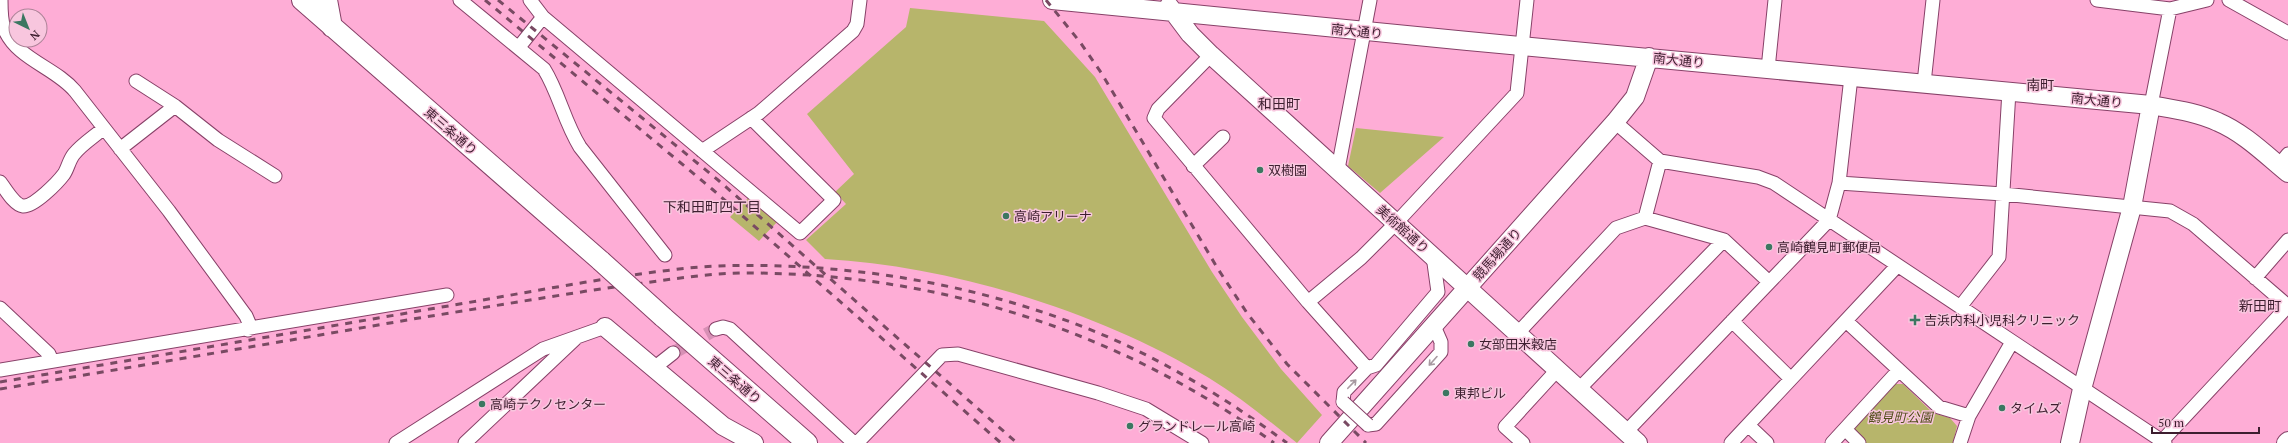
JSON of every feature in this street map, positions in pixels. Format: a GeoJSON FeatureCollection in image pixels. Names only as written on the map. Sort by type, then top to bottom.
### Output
{"type":"FeatureCollection","features":[{"type":"Feature","properties":{"kind":"main road","name":"東三条通り"},"geometry":{"type":"LineString","coordinates":[[302,0],[807,443]]}},
{"type":"Feature","properties":{"kind":"main road"},"geometry":{"type":"LineString","coordinates":[[327,0],[332,27]]}},
{"type":"Feature","properties":{"kind":"street"},"geometry":{"type":"LineString","coordinates":[[1,0],[2,27],[11,41],[24,53],[69,83],[169,211],[246,316],[249,323],[248,330]]}},
{"type":"Feature","properties":{"kind":"street"},"geometry":{"type":"LineString","coordinates":[[460,0],[544,69],[551,80],[569,130],[580,147],[665,255]]}},
{"type":"Feature","properties":{"kind":"street"},"geometry":{"type":"LineString","coordinates":[[530,0],[543,17],[800,233],[834,200],[751,118]]}},
{"type":"Feature","properties":{"kind":"street"},"geometry":{"type":"LineString","coordinates":[[702,151],[751,118],[853,31],[857,24],[860,0]]}},
{"type":"Feature","properties":{"kind":"street","name":"南大通り"},"geometry":{"type":"LineString","coordinates":[[1052,0],[1169,6],[1366,32],[1649,57],[2151,105],[2190,113],[2218,122],[2285,164]]}},
{"type":"Feature","properties":{"kind":"street"},"geometry":{"type":"LineString","coordinates":[[1338,169],[1366,32],[1370,0]]}},
{"type":"Feature","properties":{"kind":"street"},"geometry":{"type":"LineString","coordinates":[[1308,302],[1361,258],[1396,223],[1517,93],[1527,0]]}},
{"type":"Feature","properties":{"kind":"street"},"geometry":{"type":"LineString","coordinates":[[1768,69],[1775,0]]}},
{"type":"Feature","properties":{"kind":"street"},"geometry":{"type":"LineString","coordinates":[[1924,84],[1933,0]]}},
{"type":"Feature","properties":{"kind":"street"},"geometry":{"type":"LineString","coordinates":[[2097,0],[2127,1],[2170,9],[2207,0]]}},
{"type":"Feature","properties":{"kind":"street"},"geometry":{"type":"LineString","coordinates":[[2228,0],[2288,33]]}},
{"type":"Feature","properties":{"kind":"street","name":"美術館通り"},"geometry":{"type":"LineString","coordinates":[[1169,6],[1190,34],[1211,55],[1396,223],[1468,286],[1558,369],[1628,438]]}},
{"type":"Feature","properties":{"kind":"street"},"geometry":{"type":"LineString","coordinates":[[2070,443],[2082,389],[2132,207],[2170,9]]}},
{"type":"Feature","properties":{"kind":"street"},"geometry":{"type":"LineString","coordinates":[[519,47],[543,17]]}},
{"type":"Feature","properties":{"kind":"street"},"geometry":{"type":"LineString","coordinates":[[1211,55],[1158,109],[1154,118],[1308,302],[1367,368]]}},
{"type":"Feature","properties":{"kind":"street","name":"競馬場通り"},"geometry":{"type":"LineString","coordinates":[[1329,443],[1615,122],[1635,97],[1649,57]]}},
{"type":"Feature","properties":{"kind":"street"},"geometry":{"type":"LineString","coordinates":[[1628,438],[1768,281],[1829,220],[1839,183],[1851,77]]}},
{"type":"Feature","properties":{"kind":"street"},"geometry":{"type":"LineString","coordinates":[[136,81],[175,106],[218,140],[275,176]]}},
{"type":"Feature","properties":{"kind":"street"},"geometry":{"type":"LineString","coordinates":[[1960,307],[1999,257],[2009,91]]}},
{"type":"Feature","properties":{"kind":"street"},"geometry":{"type":"LineString","coordinates":[[120,149],[175,106]]}},
{"type":"Feature","properties":{"kind":"street"},"geometry":{"type":"LineString","coordinates":[[1615,122],[1660,162],[1758,176],[1774,183],[2163,442],[2288,306],[2193,224],[2170,211],[2003,194],[1839,183]]}},
{"type":"Feature","properties":{"kind":"street"},"geometry":{"type":"LineString","coordinates":[[0,182],[18,204],[24,206],[29,205],[38,200],[57,182],[65,172],[74,153],[104,128]]}},
{"type":"Feature","properties":{"kind":"street"},"geometry":{"type":"LineString","coordinates":[[1193,166],[1223,137]]}},
{"type":"Feature","properties":{"kind":"street"},"geometry":{"type":"LineString","coordinates":[[1645,218],[1660,162]]}},
{"type":"Feature","properties":{"kind":"street"},"geometry":{"type":"LineString","coordinates":[[1518,333],[1616,228],[1645,218],[1724,240],[1768,281]]}},
{"type":"Feature","properties":{"kind":"street"},"geometry":{"type":"LineString","coordinates":[[1579,389],[1724,240]]}},
{"type":"Feature","properties":{"kind":"street"},"geometry":{"type":"LineString","coordinates":[[2255,278],[2288,240]]}},
{"type":"Feature","properties":{"kind":"street"},"geometry":{"type":"LineString","coordinates":[[1433,256],[1438,292],[1376,365],[1367,368],[1344,392],[1343,402],[1368,425],[1376,424],[1441,352],[1441,342],[1434,326]]}},
{"type":"Feature","properties":{"kind":"street"},"geometry":{"type":"LineString","coordinates":[[1731,443],[1897,266]]}},
{"type":"Feature","properties":{"kind":"street"},"geometry":{"type":"LineString","coordinates":[[0,370],[248,330],[447,295]]}},
{"type":"Feature","properties":{"kind":"street"},"geometry":{"type":"LineString","coordinates":[[0,308],[49,354],[52,361]]}},
{"type":"Feature","properties":{"kind":"street"},"geometry":{"type":"LineString","coordinates":[[1732,321],[1791,379]]}},
{"type":"Feature","properties":{"kind":"street"},"geometry":{"type":"LineString","coordinates":[[1846,321],[1939,406],[1969,416]]}},
{"type":"Feature","properties":{"kind":"street"},"geometry":{"type":"LineString","coordinates":[[396,443],[543,349],[581,334],[605,327],[723,426],[754,443]]}},
{"type":"Feature","properties":{"kind":"street"},"geometry":{"type":"LineString","coordinates":[[716,329],[723,327],[730,329],[856,443],[942,355],[958,354],[1098,393],[1146,409],[1202,443]]}},
{"type":"Feature","properties":{"kind":"street"},"geometry":{"type":"LineString","coordinates":[[465,443],[581,334]]}},
{"type":"Feature","properties":{"kind":"street"},"geometry":{"type":"LineString","coordinates":[[1960,443],[1969,416],[2012,342]]}},
{"type":"Feature","properties":{"kind":"street"},"geometry":{"type":"LineString","coordinates":[[654,368],[673,353]]}},
{"type":"Feature","properties":{"kind":"street"},"geometry":{"type":"LineString","coordinates":[[1523,443],[1505,427],[1558,369]]}},
{"type":"Feature","properties":{"kind":"street"},"geometry":{"type":"LineString","coordinates":[[1832,443],[1899,370]]}},
{"type":"Feature","properties":{"kind":"street"},"geometry":{"type":"LineString","coordinates":[[1748,425],[1767,443]]}},
{"type":"Feature","properties":{"kind":"street"},"geometry":{"type":"LineString","coordinates":[[1845,430],[1859,443]]}},
{"type":"Feature","properties":{"kind":"green space","name":"高崎アリーナ"},"geometry":{"type":"Polygon","coordinates":[[[910,8],[1044,21],[1095,77],[1212,272],[1242,317],[1281,369],[1322,415],[1297,443],[1265,417],[1209,378],[1166,354],[1073,313],[1024,296],[974,282],[923,271],[873,263],[825,259],[806,240],[846,204],[835,192],[854,174],[807,114],[906,27],[910,8]]]}},
{"type":"Feature","properties":{"kind":"green space"},"geometry":{"type":"Polygon","coordinates":[[[1356,128],[1444,137],[1380,193],[1348,166],[1356,128]]]}},
{"type":"Feature","properties":{"kind":"green space"},"geometry":{"type":"Polygon","coordinates":[[[750,196],[778,221],[759,241],[730,217],[750,196]]]}},
{"type":"Feature","properties":{"kind":"green space","name":"鶴見町公園"},"geometry":{"type":"Polygon","coordinates":[[[1895,384],[1903,384],[1933,413],[1950,418],[1957,426],[1953,443],[1864,443],[1855,434],[1855,427],[1895,384]]]}},
{"type":"Feature","properties":{"kind":"tunnel"},"geometry":{"type":"LineString","coordinates":[[673,353],[716,329]]}},
{"type":"Feature","properties":{"kind":"railway"},"geometry":{"type":"LineString","coordinates":[[485,0],[712,189],[1001,443]]}},
{"type":"Feature","properties":{"kind":"railway"},"geometry":{"type":"LineString","coordinates":[[498,0],[718,180],[1017,443]]}},
{"type":"Feature","properties":{"kind":"railway"},"geometry":{"type":"LineString","coordinates":[[1046,0],[1080,42],[1102,74],[1218,269],[1247,313],[1287,364],[1366,443]]}},
{"type":"Feature","properties":{"kind":"railway"},"geometry":{"type":"LineString","coordinates":[[0,382],[624,276],[701,267],[782,266],[824,268],[866,273],[949,286],[989,296],[1069,321],[1132,348],[1178,372],[1223,399],[1287,443]]}},
{"type":"Feature","properties":{"kind":"railway"},"geometry":{"type":"LineString","coordinates":[[0,389],[419,318],[628,285],[732,273],[818,276],[888,284],[957,297],[1024,316],[1090,340],[1153,369],[1215,404],[1274,443]]}},
{"type":"Feature","properties":{"kind":"place","name":"双樹園"},"geometry":{"type":"Point","coordinates":[1260,170]}},
{"type":"Feature","properties":{"kind":"place","name":"高崎アリーナ"},"geometry":{"type":"Point","coordinates":[1006,216]}},
{"type":"Feature","properties":{"kind":"place","name":"高崎鶴見町郵便局"},"geometry":{"type":"Point","coordinates":[1769,247]}},
{"type":"Feature","properties":{"kind":"place","name":"吉浜内科小児科クリニック"},"geometry":{"type":"Point","coordinates":[1915,320]}},
{"type":"Feature","properties":{"kind":"place","name":"女部田米穀店"},"geometry":{"type":"Point","coordinates":[1471,344]}},
{"type":"Feature","properties":{"kind":"place","name":"東邦ビル"},"geometry":{"type":"Point","coordinates":[1446,393]}},
{"type":"Feature","properties":{"kind":"place","name":"高崎テクノセンター"},"geometry":{"type":"Point","coordinates":[482,404]}},
{"type":"Feature","properties":{"kind":"place","name":"タイムズ"},"geometry":{"type":"Point","coordinates":[2002,408]}},
{"type":"Feature","properties":{"kind":"place","name":"グランドレール高崎"},"geometry":{"type":"Point","coordinates":[1130,426]}},
{"type":"Feature","properties":{"kind":"district","name":"南町"},"geometry":{"type":"Point","coordinates":[2040,85]}},
{"type":"Feature","properties":{"kind":"district","name":"和田町"},"geometry":{"type":"Point","coordinates":[1279,104]}},
{"type":"Feature","properties":{"kind":"district","name":"下和田町四丁目"},"geometry":{"type":"Point","coordinates":[712,207]}},
{"type":"Feature","properties":{"kind":"district","name":"新田町"},"geometry":{"type":"Point","coordinates":[2260,306]}}]}
